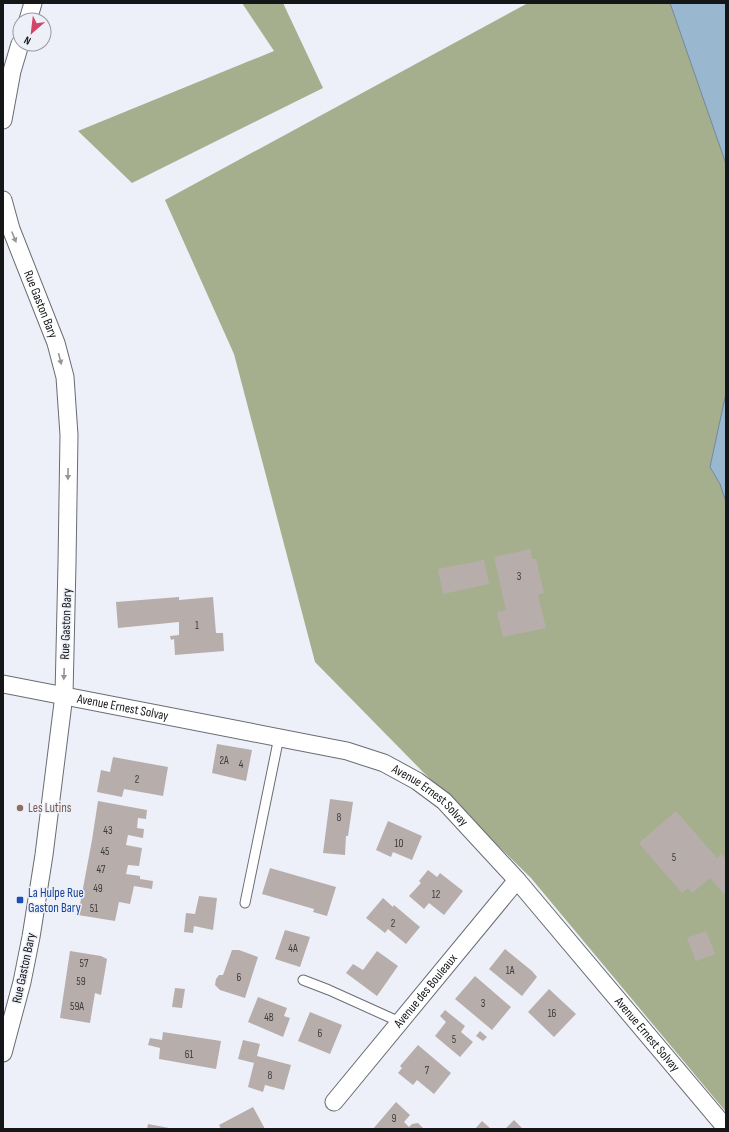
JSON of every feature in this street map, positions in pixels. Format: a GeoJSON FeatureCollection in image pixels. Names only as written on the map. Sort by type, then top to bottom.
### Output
{"type":"FeatureCollection","features":[{"type":"Feature","properties":{"kind":"street"},"geometry":{"type":"LineString","coordinates":[[3,120],[12,71],[18,52]]}},
{"type":"Feature","properties":{"kind":"street","name":"Rue Gaston Bary"},"geometry":{"type":"LineString","coordinates":[[3,200],[11,229],[56,342],[65,377],[69,435],[64,695],[44,855],[32,930],[22,982],[3,1053]]}},
{"type":"Feature","properties":{"kind":"street","name":"Avenue Ernest Solvay"},"geometry":{"type":"LineString","coordinates":[[3,684],[347,751],[384,763],[417,781],[444,801],[516,880],[726,1128]]}},
{"type":"Feature","properties":{"kind":"street","name":"Avenue des Bouleaux"},"geometry":{"type":"LineString","coordinates":[[334,1102],[516,880]]}},
{"type":"Feature","properties":{"kind":"lane"},"geometry":{"type":"LineString","coordinates":[[244,903],[279,737]]}},
{"type":"Feature","properties":{"kind":"lane"},"geometry":{"type":"LineString","coordinates":[[303,980],[400,1022]]}},
{"type":"Feature","properties":{"kind":"green space"},"geometry":{"type":"Polygon","coordinates":[[[242,3],[283,3],[323,88],[132,183],[78,131],[274,51],[242,3]]]}},
{"type":"Feature","properties":{"kind":"green space"},"geometry":{"type":"Polygon","coordinates":[[[528,3],[670,3],[726,164],[726,393],[710,467],[720,484],[726,502],[726,1112],[531,878],[423,772],[315,662],[234,354],[165,200],[528,3]]]}},
{"type":"Feature","properties":{"kind":"water"},"geometry":{"type":"Polygon","coordinates":[[[670,3],[726,3],[726,164],[670,3]]]}},
{"type":"Feature","properties":{"kind":"water"},"geometry":{"type":"Polygon","coordinates":[[[726,393],[726,502],[720,484],[710,467],[726,393]]]}},
{"type":"Feature","properties":{"kind":"building"},"geometry":{"type":"Polygon","coordinates":[[[530,549],[532,559],[536,559],[544,593],[538,595],[546,628],[503,637],[497,612],[506,610],[494,557],[530,549]]]}},
{"type":"Feature","properties":{"kind":"building"},"geometry":{"type":"Polygon","coordinates":[[[484,560],[489,584],[443,594],[438,569],[484,560]]]}},
{"type":"Feature","properties":{"kind":"building"},"geometry":{"type":"Polygon","coordinates":[[[179,597],[179,600],[213,597],[216,633],[223,633],[224,651],[175,655],[174,639],[171,640],[170,636],[179,635],[179,622],[118,628],[116,602],[179,597]]]}},
{"type":"Feature","properties":{"kind":"building"},"geometry":{"type":"Polygon","coordinates":[[[217,744],[252,750],[246,781],[212,773],[217,744]]]}},
{"type":"Feature","properties":{"kind":"building"},"geometry":{"type":"Polygon","coordinates":[[[113,757],[168,767],[163,796],[124,789],[122,797],[97,792],[101,770],[110,772],[113,757]]]}},
{"type":"Feature","properties":{"kind":"building"},"geometry":{"type":"Polygon","coordinates":[[[330,799],[353,802],[348,836],[346,836],[345,855],[323,853],[330,799]]]}},
{"type":"Feature","properties":{"kind":"building"},"geometry":{"type":"Polygon","coordinates":[[[98,801],[147,810],[146,819],[138,818],[137,828],[144,829],[143,838],[128,835],[126,845],[142,848],[139,866],[128,865],[126,874],[140,876],[140,879],[153,881],[152,889],[134,886],[130,904],[119,902],[115,921],[78,915],[98,801]]]}},
{"type":"Feature","properties":{"kind":"building"},"geometry":{"type":"Polygon","coordinates":[[[676,811],[717,858],[721,854],[726,859],[726,893],[724,894],[710,878],[692,893],[688,888],[682,893],[639,843],[676,811]]]}},
{"type":"Feature","properties":{"kind":"building"},"geometry":{"type":"Polygon","coordinates":[[[388,821],[422,836],[412,860],[393,852],[391,857],[376,850],[388,821]]]}},
{"type":"Feature","properties":{"kind":"building"},"geometry":{"type":"Polygon","coordinates":[[[270,868],[336,887],[327,916],[313,912],[314,909],[262,894],[270,868]]]}},
{"type":"Feature","properties":{"kind":"building"},"geometry":{"type":"Polygon","coordinates":[[[428,870],[437,877],[440,873],[463,891],[444,915],[429,903],[424,909],[409,896],[421,883],[419,881],[428,870]]]}},
{"type":"Feature","properties":{"kind":"building"},"geometry":{"type":"Polygon","coordinates":[[[199,896],[217,898],[213,930],[194,926],[193,933],[184,932],[186,913],[195,914],[199,896]]]}},
{"type":"Feature","properties":{"kind":"building"},"geometry":{"type":"Polygon","coordinates":[[[383,898],[393,907],[394,905],[420,927],[406,944],[388,929],[385,933],[366,918],[383,898]]]}},
{"type":"Feature","properties":{"kind":"building"},"geometry":{"type":"Polygon","coordinates":[[[285,930],[310,937],[300,967],[275,959],[285,930]]]}},
{"type":"Feature","properties":{"kind":"building"},"geometry":{"type":"Polygon","coordinates":[[[706,931],[715,954],[696,961],[687,938],[706,931]]]}},
{"type":"Feature","properties":{"kind":"building"},"geometry":{"type":"Polygon","coordinates":[[[505,949],[532,971],[537,977],[522,996],[489,969],[505,949]]]}},
{"type":"Feature","properties":{"kind":"building"},"geometry":{"type":"Polygon","coordinates":[[[232,950],[239,950],[258,957],[245,998],[220,990],[215,985],[216,979],[219,975],[223,975],[232,950]]]}},
{"type":"Feature","properties":{"kind":"building"},"geometry":{"type":"Polygon","coordinates":[[[70,951],[101,956],[107,959],[101,995],[95,993],[90,1023],[60,1018],[70,951]]]}},
{"type":"Feature","properties":{"kind":"building"},"geometry":{"type":"Polygon","coordinates":[[[377,951],[398,966],[377,996],[346,973],[353,964],[363,970],[377,951]]]}},
{"type":"Feature","properties":{"kind":"building"},"geometry":{"type":"Polygon","coordinates":[[[475,976],[511,1007],[492,1030],[455,999],[475,976]]]}},
{"type":"Feature","properties":{"kind":"building"},"geometry":{"type":"Polygon","coordinates":[[[175,988],[185,989],[182,1008],[172,1007],[175,988]]]}},
{"type":"Feature","properties":{"kind":"building"},"geometry":{"type":"Polygon","coordinates":[[[549,989],[576,1014],[554,1037],[528,1012],[549,989]]]}},
{"type":"Feature","properties":{"kind":"building"},"geometry":{"type":"Polygon","coordinates":[[[258,997],[287,1008],[284,1016],[290,1018],[283,1037],[248,1022],[258,997]]]}},
{"type":"Feature","properties":{"kind":"building"},"geometry":{"type":"Polygon","coordinates":[[[445,1010],[465,1026],[461,1032],[473,1042],[460,1057],[435,1036],[446,1022],[440,1016],[445,1010]]]}},
{"type":"Feature","properties":{"kind":"building"},"geometry":{"type":"Polygon","coordinates":[[[310,1012],[342,1025],[330,1054],[298,1041],[310,1012]]]}},
{"type":"Feature","properties":{"kind":"building"},"geometry":{"type":"Polygon","coordinates":[[[480,1031],[487,1037],[483,1041],[476,1036],[480,1031]]]}},
{"type":"Feature","properties":{"kind":"building"},"geometry":{"type":"Polygon","coordinates":[[[163,1032],[221,1041],[216,1069],[159,1059],[160,1048],[148,1045],[150,1038],[162,1040],[163,1032]]]}},
{"type":"Feature","properties":{"kind":"building"},"geometry":{"type":"Polygon","coordinates":[[[243,1040],[260,1044],[257,1056],[291,1065],[284,1090],[265,1085],[263,1092],[248,1087],[254,1063],[238,1059],[243,1040]]]}},
{"type":"Feature","properties":{"kind":"building"},"geometry":{"type":"Polygon","coordinates":[[[418,1045],[451,1073],[434,1094],[417,1080],[413,1085],[398,1073],[402,1068],[400,1066],[418,1045]]]}},
{"type":"Feature","properties":{"kind":"building"},"geometry":{"type":"Polygon","coordinates":[[[396,1102],[410,1115],[404,1122],[409,1127],[412,1124],[418,1123],[424,1129],[373,1129],[396,1102]]]}},
{"type":"Feature","properties":{"kind":"building"},"geometry":{"type":"Polygon","coordinates":[[[253,1107],[265,1129],[221,1129],[219,1125],[253,1107]]]}},
{"type":"Feature","properties":{"kind":"building"},"geometry":{"type":"Polygon","coordinates":[[[514,1120],[523,1129],[505,1129],[514,1120]]]}},
{"type":"Feature","properties":{"kind":"building"},"geometry":{"type":"Polygon","coordinates":[[[482,1121],[491,1129],[475,1129],[482,1121]]]}},
{"type":"Feature","properties":{"kind":"building"},"geometry":{"type":"Polygon","coordinates":[[[148,1124],[169,1128],[147,1129],[148,1124]]]}},
{"type":"Feature","properties":{"kind":"place","name":"Les Lutins"},"geometry":{"type":"Point","coordinates":[20,808]}},
{"type":"Feature","properties":{"kind":"place","name":"La Hulpe Rue Gaston Bary"},"geometry":{"type":"Point","coordinates":[20,900]}}]}
